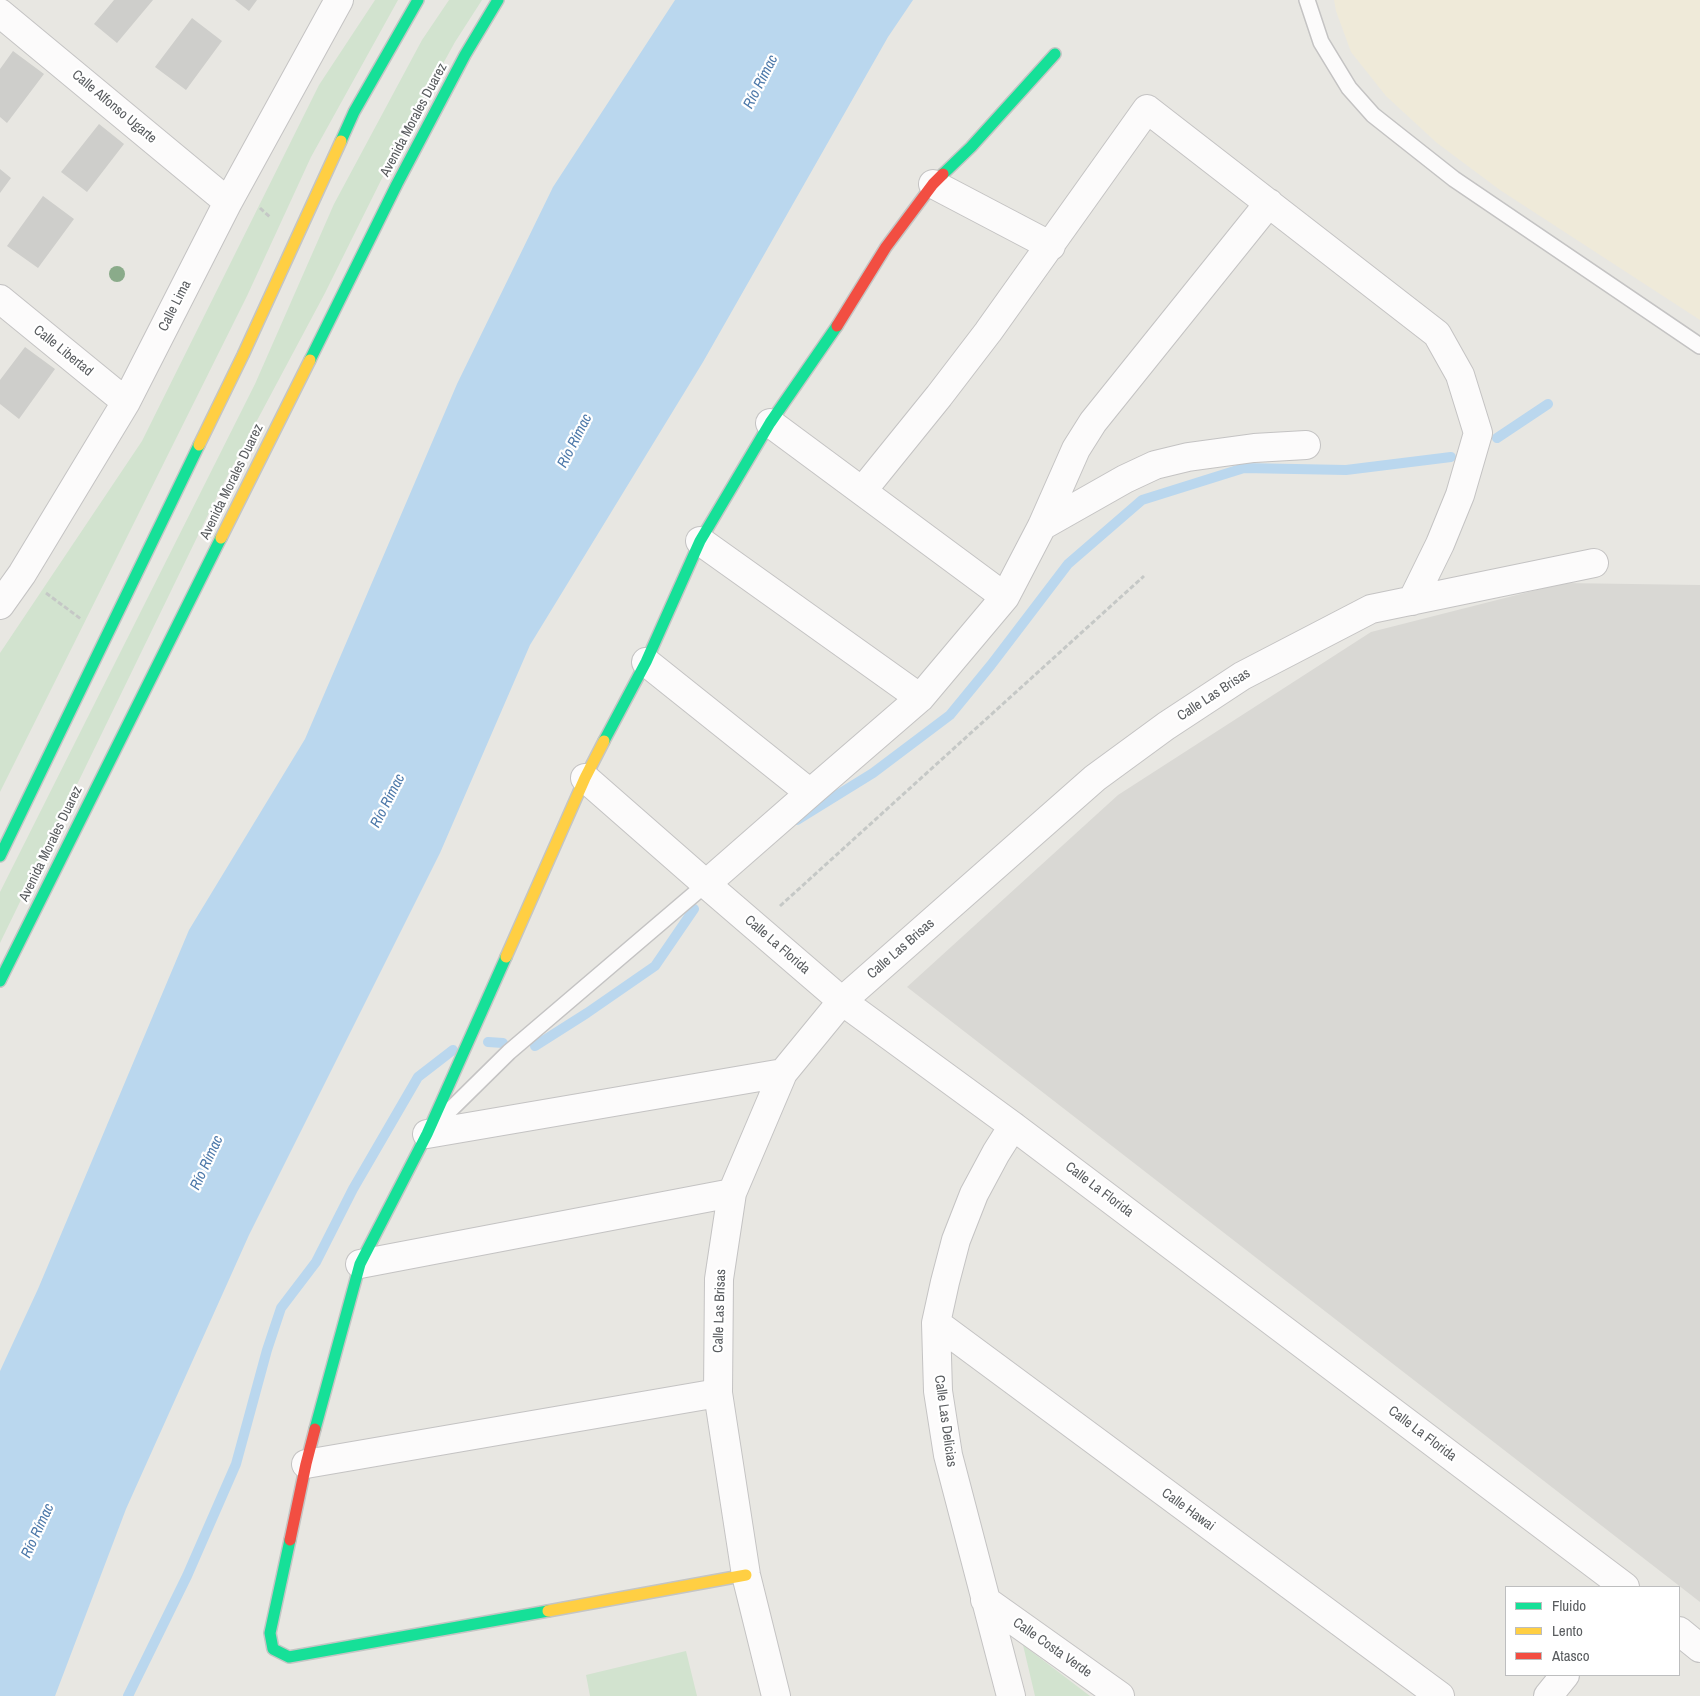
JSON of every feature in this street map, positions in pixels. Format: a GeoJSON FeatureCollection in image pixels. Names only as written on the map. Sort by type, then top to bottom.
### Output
{"type":"FeatureCollection","features":[{"type":"Feature","properties":{"kind":"main road"},"geometry":{"type":"LineString","coordinates":[[0,856],[243,355],[354,112],[418,0]]}},
{"type":"Feature","properties":{"kind":"main road","name":"Avenida Morales Duarez"},"geometry":{"type":"LineString","coordinates":[[0,981],[397,184],[460,63],[498,0]]}},
{"type":"Feature","properties":{"kind":"main road"},"geometry":{"type":"LineString","coordinates":[[746,1575],[289,1657],[273,1650],[270,1633],[306,1464],[360,1264],[427,1134],[585,778],[646,662],[700,542],[770,423],[837,326],[886,247],[933,184],[971,147],[1055,54]]}},
{"type":"Feature","properties":{"kind":"street","name":"Calle Lima"},"geometry":{"type":"LineString","coordinates":[[2,597],[22,574],[126,402],[233,194],[339,0]]}},
{"type":"Feature","properties":{"kind":"street","name":"Calle Alfonso Ugarte"},"geometry":{"type":"LineString","coordinates":[[0,13],[233,194]]}},
{"type":"Feature","properties":{"kind":"street"},"geometry":{"type":"LineString","coordinates":[[862,490],[945,389],[1051,246],[1147,109],[1437,334],[1460,375],[1478,433],[1460,494],[1440,544],[1412,601]]}},
{"type":"Feature","properties":{"kind":"street"},"geometry":{"type":"LineString","coordinates":[[933,184],[1051,246]]}},
{"type":"Feature","properties":{"kind":"street"},"geometry":{"type":"LineString","coordinates":[[706,884],[920,698],[1005,597],[1042,526],[1076,449],[1092,422],[1269,203]]}},
{"type":"Feature","properties":{"kind":"street","name":"Calle Libertad"},"geometry":{"type":"LineString","coordinates":[[0,299],[126,402]]}},
{"type":"Feature","properties":{"kind":"street"},"geometry":{"type":"LineString","coordinates":[[770,423],[1005,597]]}},
{"type":"Feature","properties":{"kind":"street"},"geometry":{"type":"LineString","coordinates":[[1042,526],[1124,479],[1155,465],[1188,456],[1254,448],[1306,445]]}},
{"type":"Feature","properties":{"kind":"street"},"geometry":{"type":"LineString","coordinates":[[700,542],[920,698]]}},
{"type":"Feature","properties":{"kind":"street","name":"Calle Las Brisas"},"geometry":{"type":"LineString","coordinates":[[776,1696],[746,1575],[718,1393],[720,1279],[732,1193],[783,1073],[842,1001],[1095,778],[1166,726],[1242,676],[1370,609],[1594,563]]}},
{"type":"Feature","properties":{"kind":"street"},"geometry":{"type":"LineString","coordinates":[[646,662],[810,793]]}},
{"type":"Feature","properties":{"kind":"street","name":"Calle La Florida"},"geometry":{"type":"LineString","coordinates":[[585,778],[842,1001],[1013,1126],[1624,1586]]}},
{"type":"Feature","properties":{"kind":"street"},"geometry":{"type":"LineString","coordinates":[[427,1134],[783,1073]]}},
{"type":"Feature","properties":{"kind":"street","name":"Calle Las Delicias"},"geometry":{"type":"LineString","coordinates":[[1011,1696],[948,1455],[938,1391],[936,1323],[956,1240],[974,1194],[1013,1126]]}},
{"type":"Feature","properties":{"kind":"street"},"geometry":{"type":"LineString","coordinates":[[360,1264],[732,1193]]}},
{"type":"Feature","properties":{"kind":"street","name":"Calle Hawai"},"geometry":{"type":"LineString","coordinates":[[936,1323],[1440,1696]]}},
{"type":"Feature","properties":{"kind":"street"},"geometry":{"type":"LineString","coordinates":[[306,1464],[718,1393]]}},
{"type":"Feature","properties":{"kind":"street","name":"Calle Costa Verde"},"geometry":{"type":"LineString","coordinates":[[985,1600],[1120,1696]]}},
{"type":"Feature","properties":{"kind":"street"},"geometry":{"type":"LineString","coordinates":[[1680,1632],[1700,1648]]}},
{"type":"Feature","properties":{"kind":"street"},"geometry":{"type":"LineString","coordinates":[[1548,1696],[1564,1676]]}},
{"type":"Feature","properties":{"kind":"lane"},"geometry":{"type":"LineString","coordinates":[[1307,0],[1326,50],[1349,88],[1373,115],[1454,179],[1700,346]]}},
{"type":"Feature","properties":{"kind":"lane"},"geometry":{"type":"LineString","coordinates":[[427,1134],[509,1052],[706,884]]}},
{"type":"Feature","properties":{"kind":"path"},"geometry":{"type":"LineString","coordinates":[[233,194],[294,240]]}},
{"type":"Feature","properties":{"kind":"path"},"geometry":{"type":"LineString","coordinates":[[22,574],[106,638]]}},
{"type":"Feature","properties":{"kind":"path"},"geometry":{"type":"LineString","coordinates":[[756,928],[1144,576]]}},
{"type":"Feature","properties":{"kind":"shaded area"},"geometry":{"type":"Polygon","coordinates":[[[1564,583],[1700,585],[1700,1602],[907,987],[1118,795],[1371,632],[1564,583]]]}},
{"type":"Feature","properties":{"kind":"green space"},"geometry":{"type":"Polygon","coordinates":[[[375,0],[398,0],[311,157],[247,296],[0,792],[0,653],[142,441],[319,85],[375,0]]]}},
{"type":"Feature","properties":{"kind":"green space"},"geometry":{"type":"Polygon","coordinates":[[[449,0],[482,0],[455,42],[401,140],[325,293],[221,488],[0,943],[0,892],[255,384],[334,204],[422,40],[449,0]]]}},
{"type":"Feature","properties":{"kind":"green space"},"geometry":{"type":"Polygon","coordinates":[[[1023,1645],[1090,1696],[1035,1696],[1023,1645]]]}},
{"type":"Feature","properties":{"kind":"green space"},"geometry":{"type":"Polygon","coordinates":[[[686,1651],[697,1696],[590,1696],[586,1675],[686,1651]]]}},
{"type":"Feature","properties":{"kind":"sand"},"geometry":{"type":"Polygon","coordinates":[[[1334,0],[1700,0],[1700,320],[1500,190],[1437,143],[1386,96],[1351,52],[1336,11],[1334,0]]]}},
{"type":"Feature","properties":{"kind":"water","name":"Río Rímac"},"geometry":{"type":"Polygon","coordinates":[[[675,0],[913,0],[888,37],[703,362],[530,645],[440,853],[249,1235],[126,1509],[55,1696],[0,1696],[0,1371],[38,1289],[189,930],[305,739],[457,384],[553,187],[675,0]]]}},
{"type":"Feature","properties":{"kind":"building"},"geometry":{"type":"Polygon","coordinates":[[[114,0],[153,0],[117,43],[94,24],[114,0]]]}},
{"type":"Feature","properties":{"kind":"building"},"geometry":{"type":"Polygon","coordinates":[[[235,0],[257,0],[249,11],[235,0]]]}},
{"type":"Feature","properties":{"kind":"building"},"geometry":{"type":"Polygon","coordinates":[[[192,18],[222,41],[186,90],[155,67],[192,18]]]}},
{"type":"Feature","properties":{"kind":"building"},"geometry":{"type":"Polygon","coordinates":[[[13,51],[44,74],[7,123],[0,117],[0,69],[13,51]]]}},
{"type":"Feature","properties":{"kind":"building"},"geometry":{"type":"Polygon","coordinates":[[[99,124],[124,144],[87,192],[61,172],[99,124]]]}},
{"type":"Feature","properties":{"kind":"building"},"geometry":{"type":"Polygon","coordinates":[[[0,169],[11,178],[0,193],[0,169]]]}},
{"type":"Feature","properties":{"kind":"building"},"geometry":{"type":"Polygon","coordinates":[[[43,196],[74,219],[38,268],[7,246],[43,196]]]}},
{"type":"Feature","properties":{"kind":"building"},"geometry":{"type":"Polygon","coordinates":[[[25,347],[55,369],[19,419],[0,404],[0,380],[25,347]]]}},
{"type":"Feature","properties":{"kind":"waterway"},"geometry":{"type":"LineString","coordinates":[[1497,438],[1548,404]]}},
{"type":"Feature","properties":{"kind":"waterway"},"geometry":{"type":"LineString","coordinates":[[797,820],[873,773],[950,715],[991,665],[1068,564],[1142,500],[1244,468],[1346,470],[1451,457]]}},
{"type":"Feature","properties":{"kind":"waterway"},"geometry":{"type":"LineString","coordinates":[[535,1046],[655,966],[694,909]]}},
{"type":"Feature","properties":{"kind":"waterway"},"geometry":{"type":"LineString","coordinates":[[488,1042],[503,1043]]}},
{"type":"Feature","properties":{"kind":"waterway"},"geometry":{"type":"LineString","coordinates":[[128,1696],[187,1576],[236,1464],[267,1350],[281,1308],[316,1262],[353,1189],[418,1077],[453,1050]]}},
{"type":"Feature","properties":{"kind":"traffic: fast"},"geometry":{"type":"LineString","coordinates":[[341,141],[354,112],[418,0]]}},
{"type":"Feature","properties":{"kind":"traffic: fast"},"geometry":{"type":"LineString","coordinates":[[310,360],[397,184],[465,55],[498,0]]}},
{"type":"Feature","properties":{"kind":"traffic: fast"},"geometry":{"type":"LineString","coordinates":[[943,174],[971,147],[1055,54]]}},
{"type":"Feature","properties":{"kind":"traffic: fast"},"geometry":{"type":"LineString","coordinates":[[604,741],[646,662],[700,541],[770,423],[837,326]]}},
{"type":"Feature","properties":{"kind":"traffic: fast"},"geometry":{"type":"LineString","coordinates":[[0,856],[199,445]]}},
{"type":"Feature","properties":{"kind":"traffic: fast"},"geometry":{"type":"LineString","coordinates":[[0,981],[221,538]]}},
{"type":"Feature","properties":{"kind":"traffic: fast"},"geometry":{"type":"LineString","coordinates":[[315,1429],[360,1264],[427,1134],[506,957]]}},
{"type":"Feature","properties":{"kind":"traffic: fast"},"geometry":{"type":"LineString","coordinates":[[290,1540],[270,1633],[273,1649],[289,1657],[548,1611]]}},
{"type":"Feature","properties":{"kind":"traffic: slow"},"geometry":{"type":"LineString","coordinates":[[199,445],[243,355],[341,141]]}},
{"type":"Feature","properties":{"kind":"traffic: slow"},"geometry":{"type":"LineString","coordinates":[[221,538],[310,360]]}},
{"type":"Feature","properties":{"kind":"traffic: slow"},"geometry":{"type":"LineString","coordinates":[[506,957],[585,778],[604,741]]}},
{"type":"Feature","properties":{"kind":"traffic: slow"},"geometry":{"type":"LineString","coordinates":[[548,1611],[746,1575]]}},
{"type":"Feature","properties":{"kind":"traffic: jam"},"geometry":{"type":"LineString","coordinates":[[837,326],[886,247],[933,184],[943,174]]}},
{"type":"Feature","properties":{"kind":"traffic: jam"},"geometry":{"type":"LineString","coordinates":[[290,1540],[315,1429]]}}]}
